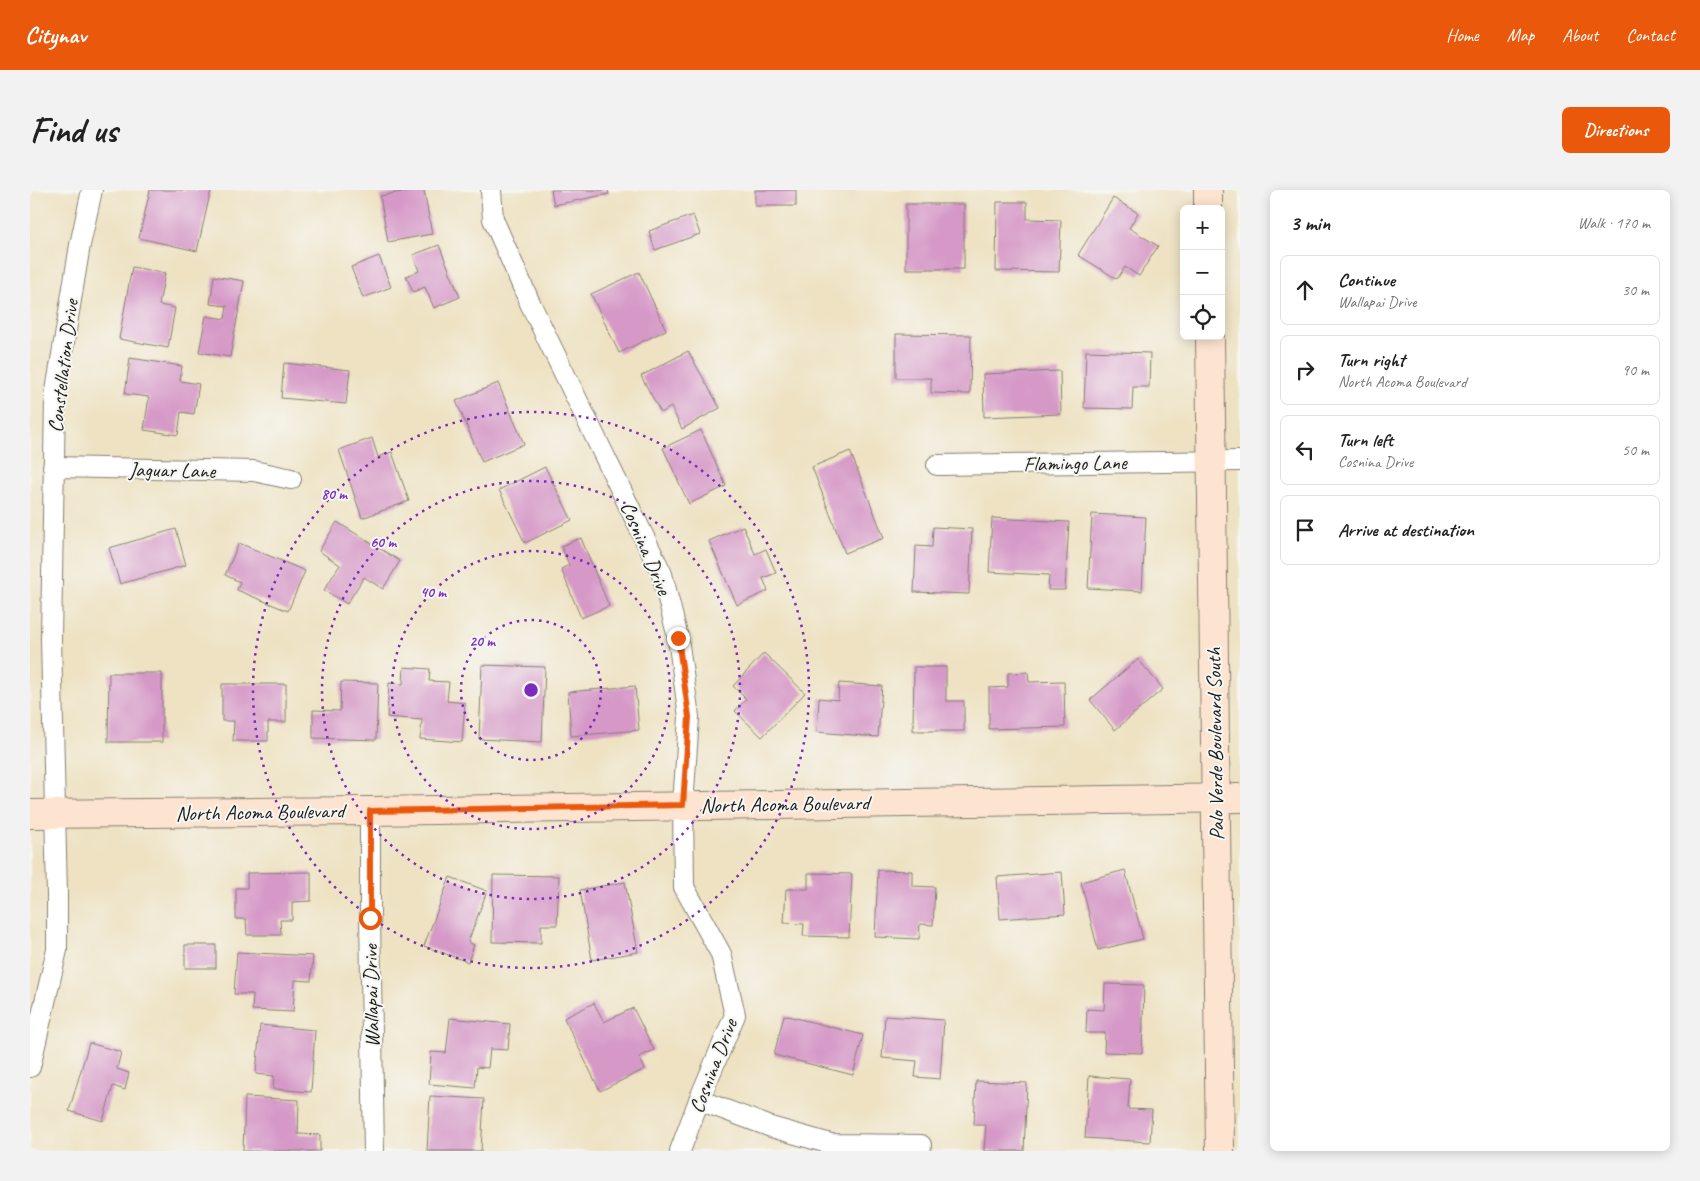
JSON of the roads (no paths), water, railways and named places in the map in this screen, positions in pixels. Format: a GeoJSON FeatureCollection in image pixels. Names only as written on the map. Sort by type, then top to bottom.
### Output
{"type":"FeatureCollection","features":[{"type":"Feature","properties":{"kind":"main road"},"geometry":{"type":"LineString","coordinates":[[1208,190],[1208,205]]}},
{"type":"Feature","properties":{"kind":"main road","name":"Palo Verde Boulevard South"},"geometry":{"type":"LineString","coordinates":[[1210,340],[1212,461],[1228,798],[1220,1151]]}},
{"type":"Feature","properties":{"kind":"main road","name":"North Acoma Boulevard"},"geometry":{"type":"LineString","coordinates":[[42,814],[1228,798]]}},
{"type":"Feature","properties":{"kind":"street","name":"Constellation Drive"},"geometry":{"type":"LineString","coordinates":[[30,1068],[57,950],[57,894],[42,814],[51,639],[55,397],[80,246],[92,190]]}},
{"type":"Feature","properties":{"kind":"street","name":"Cosnina Drive"},"geometry":{"type":"LineString","coordinates":[[491,190],[493,219],[662,574],[678,638],[689,717],[683,805],[684,888],[721,954],[735,1015],[699,1100],[680,1151]]}},
{"type":"Feature","properties":{"kind":"street","name":"Flamingo Lane"},"geometry":{"type":"LineString","coordinates":[[937,465],[1240,461]]}},
{"type":"Feature","properties":{"kind":"street","name":"Jaguar Lane"},"geometry":{"type":"LineString","coordinates":[[53,467],[254,471],[290,478]]}},
{"type":"Feature","properties":{"kind":"street","name":"Wallapai Drive"},"geometry":{"type":"LineString","coordinates":[[370,811],[374,1151]]}},
{"type":"Feature","properties":{"kind":"street"},"geometry":{"type":"LineString","coordinates":[[699,1100],[771,1128],[831,1144],[921,1145]]}}]}
